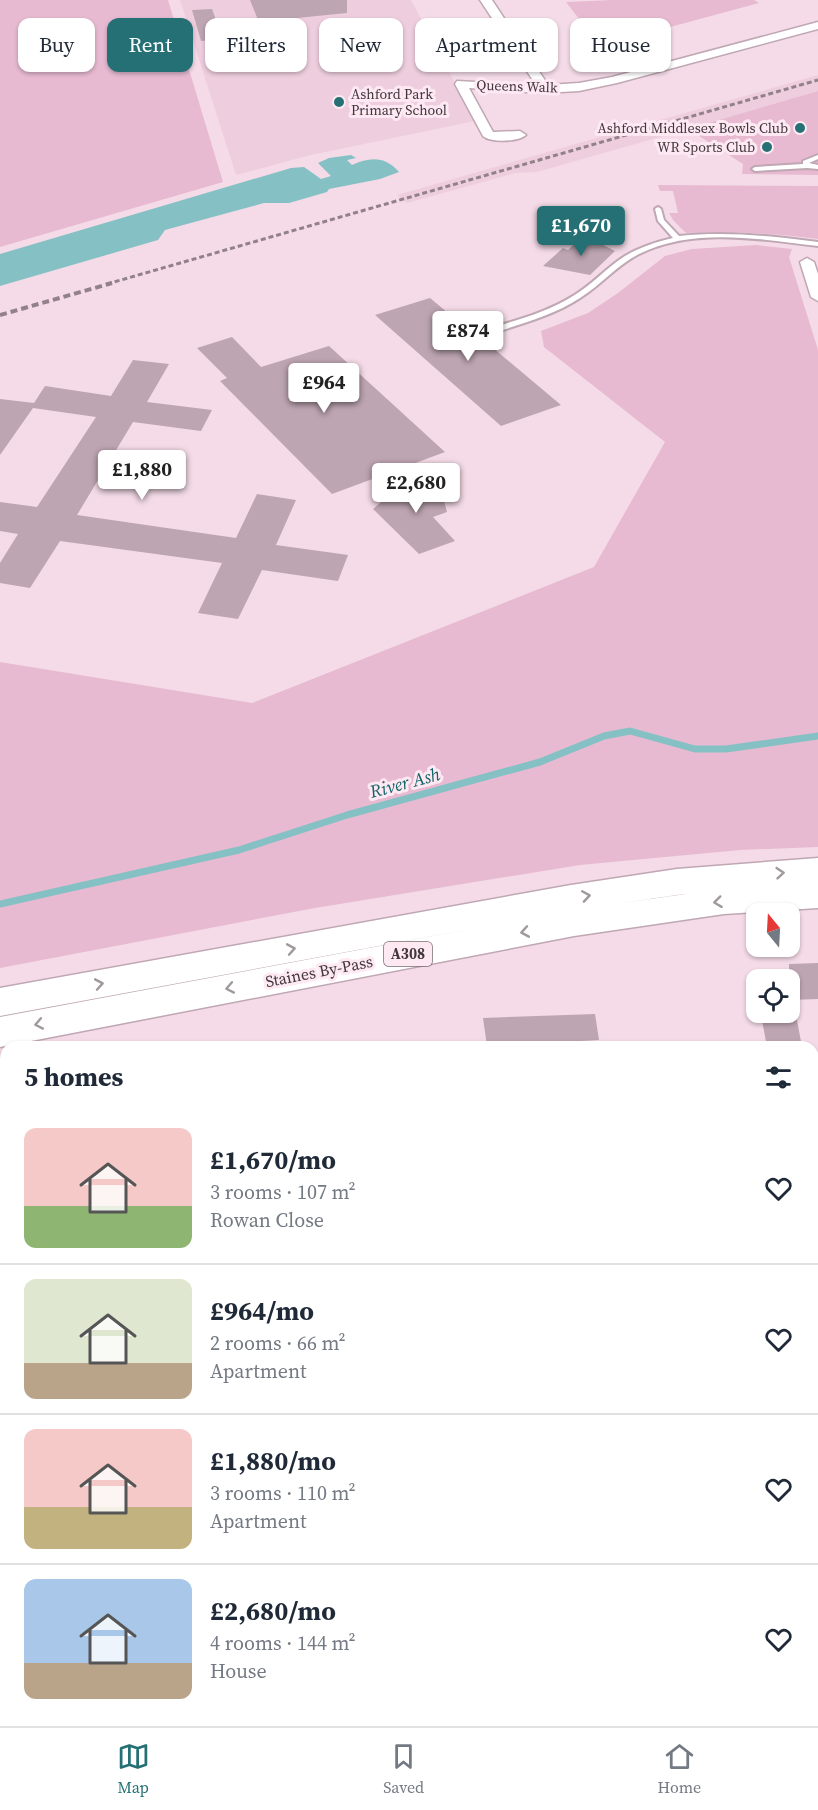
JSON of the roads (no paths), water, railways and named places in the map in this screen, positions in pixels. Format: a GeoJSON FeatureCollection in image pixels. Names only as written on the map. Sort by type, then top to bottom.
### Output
{"type":"FeatureCollection","features":[{"type":"Feature","properties":{"kind":"highway","name":"Staines By-Pass"},"geometry":{"type":"LineString","coordinates":[[0,1002],[571,898],[676,882],[818,870]]}},
{"type":"Feature","properties":{"kind":"highway","name":"Staines By-Pass"},"geometry":{"type":"LineString","coordinates":[[0,1032],[574,923],[724,901],[818,895]]}},
{"type":"Feature","properties":{"kind":"street"},"geometry":{"type":"LineString","coordinates":[[486,0],[542,84],[543,89]]}},
{"type":"Feature","properties":{"kind":"street","name":"Queens Walk"},"geometry":{"type":"LineString","coordinates":[[520,135],[489,136],[461,84],[543,89],[579,87],[818,25]]}},
{"type":"Feature","properties":{"kind":"street"},"geometry":{"type":"LineString","coordinates":[[812,270],[818,297]]}},
{"type":"Feature","properties":{"kind":"lane"},"geometry":{"type":"LineString","coordinates":[[807,166],[805,162],[818,157]]}},
{"type":"Feature","properties":{"kind":"lane"},"geometry":{"type":"LineString","coordinates":[[755,169],[818,167]]}},
{"type":"Feature","properties":{"kind":"lane"},"geometry":{"type":"LineString","coordinates":[[658,209],[661,221],[679,240]]}},
{"type":"Feature","properties":{"kind":"lane"},"geometry":{"type":"LineString","coordinates":[[497,329],[564,304],[580,295],[638,251],[679,240],[731,236],[778,238],[818,244]]}},
{"type":"Feature","properties":{"kind":"water"},"geometry":{"type":"Polygon","coordinates":[[[351,155],[356,158],[347,160],[352,165],[371,159],[388,163],[399,172],[380,179],[329,189],[327,192],[289,203],[264,203],[165,230],[158,240],[0,286],[0,254],[291,168],[304,167],[321,179],[331,176],[318,163],[329,158],[351,155]]]}},
{"type":"Feature","properties":{"kind":"waterway","name":"River Ash"},"geometry":{"type":"LineString","coordinates":[[0,904],[239,850],[347,815],[540,762],[604,736],[630,731],[695,749],[726,749],[818,736]]}},
{"type":"Feature","properties":{"kind":"railway"},"geometry":{"type":"LineString","coordinates":[[107,284],[818,80]]}},
{"type":"Feature","properties":{"kind":"railway"},"geometry":{"type":"LineString","coordinates":[[0,315],[112,283]]}},
{"type":"Feature","properties":{"kind":"place","name":"Ashford Park Primary School"},"geometry":{"type":"Point","coordinates":[339,102]}},
{"type":"Feature","properties":{"kind":"place","name":"Ashford Middlesex Bowls Club"},"geometry":{"type":"Point","coordinates":[800,128]}},
{"type":"Feature","properties":{"kind":"place","name":"WR Sports Club"},"geometry":{"type":"Point","coordinates":[767,147]}}]}
